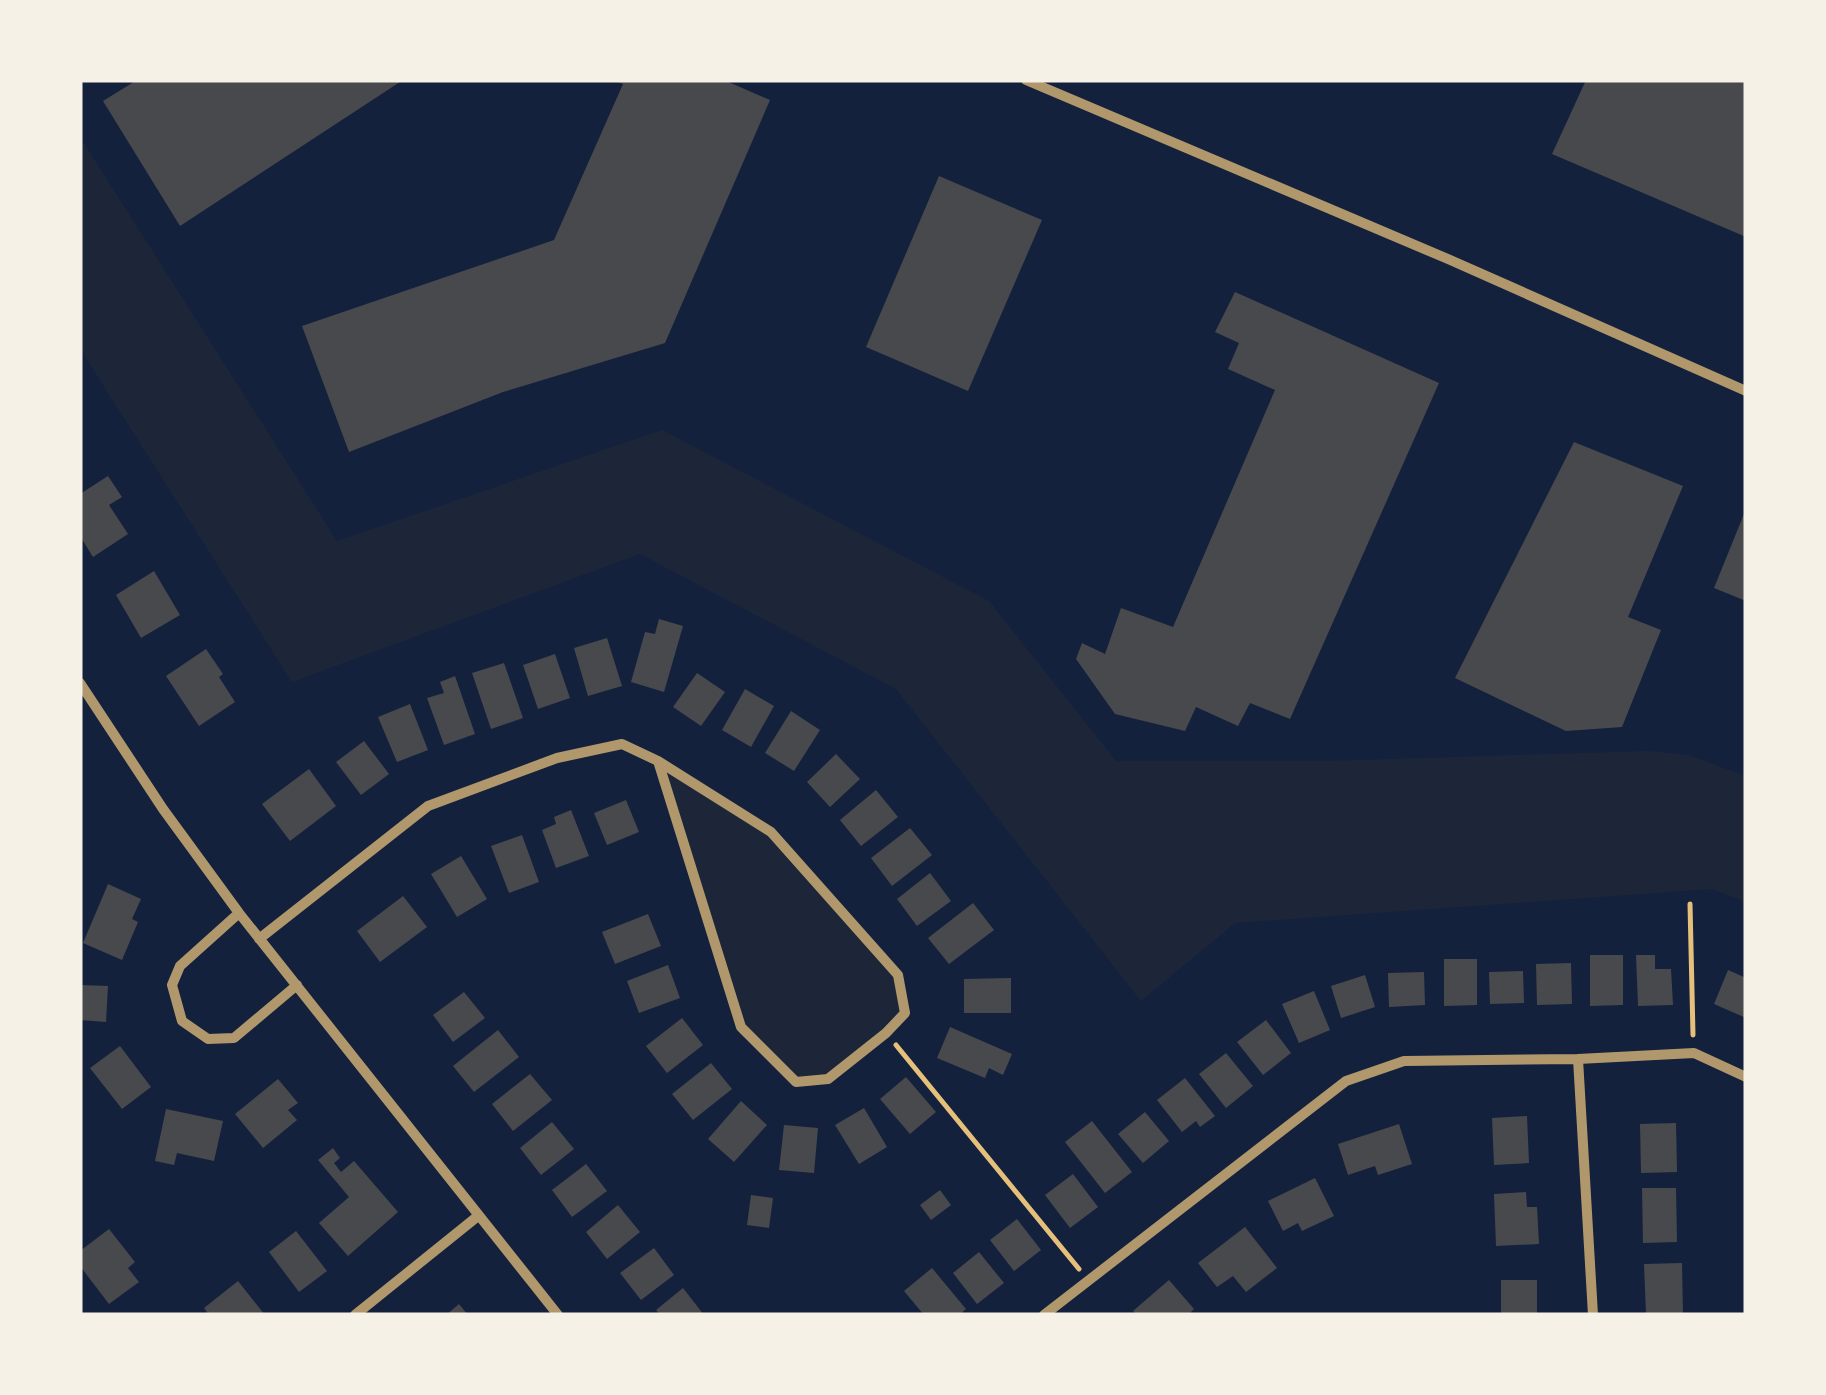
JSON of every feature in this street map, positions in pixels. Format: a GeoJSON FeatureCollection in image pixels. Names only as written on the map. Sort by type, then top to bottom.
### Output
{"type":"FeatureCollection","features":[{"type":"Feature","properties":{"kind":"street"},"geometry":{"type":"LineString","coordinates":[[1026,80],[1746,391]]}},
{"type":"Feature","properties":{"kind":"street"},"geometry":{"type":"LineString","coordinates":[[80,683],[162,809],[239,913],[558,1315]]}},
{"type":"Feature","properties":{"kind":"street"},"geometry":{"type":"LineString","coordinates":[[259,939],[428,806],[557,758],[622,744],[658,761],[771,832],[898,975],[905,1014],[828,1079],[796,1082],[740,1027],[658,761]]}},
{"type":"Feature","properties":{"kind":"street"},"geometry":{"type":"LineString","coordinates":[[239,913],[180,966],[172,985],[182,1021],[208,1039],[234,1038],[297,986]]}},
{"type":"Feature","properties":{"kind":"street"},"geometry":{"type":"LineString","coordinates":[[1044,1315],[1346,1081],[1404,1061],[1694,1053],[1746,1077]]}},
{"type":"Feature","properties":{"kind":"street"},"geometry":{"type":"LineString","coordinates":[[1578,1058],[1592,1315]]}},
{"type":"Feature","properties":{"kind":"street"},"geometry":{"type":"LineString","coordinates":[[356,1315],[478,1216]]}},
{"type":"Feature","properties":{"kind":"path"},"geometry":{"type":"LineString","coordinates":[[1690,904],[1694,1053]]}},
{"type":"Feature","properties":{"kind":"path"},"geometry":{"type":"LineString","coordinates":[[886,1032],[1087,1279]]}},
{"type":"Feature","properties":{"kind":"shaded area"},"geometry":{"type":"Polygon","coordinates":[[[80,137],[337,541],[662,430],[989,601],[1116,761],[1325,761],[1649,751],[1688,755],[1746,776],[1746,902],[1712,889],[1235,923],[1141,1001],[896,689],[640,554],[292,682],[80,349],[80,137]]]}},
{"type":"Feature","properties":{"kind":"shaded area"},"geometry":{"type":"Polygon","coordinates":[[[658,761],[771,832],[898,975],[905,1013],[828,1079],[796,1082],[741,1027],[658,761]]]}},
{"type":"Feature","properties":{"kind":"building"},"geometry":{"type":"Polygon","coordinates":[[[137,80],[403,80],[180,226],[103,101],[137,80]]]}},
{"type":"Feature","properties":{"kind":"building"},"geometry":{"type":"Polygon","coordinates":[[[613,80],[724,80],[770,100],[665,343],[503,392],[349,452],[302,326],[554,240],[623,84],[613,80]]]}},
{"type":"Feature","properties":{"kind":"building"},"geometry":{"type":"Polygon","coordinates":[[[1586,80],[1746,80],[1746,237],[1552,154],[1586,80]]]}},
{"type":"Feature","properties":{"kind":"building"},"geometry":{"type":"Polygon","coordinates":[[[939,176],[1042,220],[968,391],[866,347],[939,176]]]}},
{"type":"Feature","properties":{"kind":"building"},"geometry":{"type":"Polygon","coordinates":[[[1235,292],[1439,383],[1290,719],[1250,703],[1238,726],[1196,707],[1185,731],[1115,714],[1076,659],[1082,643],[1105,654],[1121,608],[1173,627],[1275,390],[1228,369],[1239,343],[1215,332],[1235,292]]]}},
{"type":"Feature","properties":{"kind":"building"},"geometry":{"type":"Polygon","coordinates":[[[1574,442],[1683,486],[1628,617],[1661,630],[1622,727],[1566,731],[1455,678],[1574,442]]]}},
{"type":"Feature","properties":{"kind":"building"},"geometry":{"type":"Polygon","coordinates":[[[108,476],[122,497],[109,505],[128,534],[93,557],[80,536],[80,494],[108,476]]]}},
{"type":"Feature","properties":{"kind":"building"},"geometry":{"type":"Polygon","coordinates":[[[1746,509],[1746,601],[1714,588],[1746,509]]]}},
{"type":"Feature","properties":{"kind":"building"},"geometry":{"type":"Polygon","coordinates":[[[154,571],[180,615],[141,638],[116,595],[154,571]]]}},
{"type":"Feature","properties":{"kind":"building"},"geometry":{"type":"Polygon","coordinates":[[[659,619],[683,626],[664,692],[631,682],[645,632],[655,634],[659,619]]]}},
{"type":"Feature","properties":{"kind":"building"},"geometry":{"type":"Polygon","coordinates":[[[607,638],[622,686],[588,696],[574,648],[607,638]]]}},
{"type":"Feature","properties":{"kind":"building"},"geometry":{"type":"Polygon","coordinates":[[[206,649],[235,702],[199,726],[166,676],[206,649]]]}},
{"type":"Feature","properties":{"kind":"building"},"geometry":{"type":"Polygon","coordinates":[[[555,654],[570,698],[538,709],[523,665],[555,654]]]}},
{"type":"Feature","properties":{"kind":"building"},"geometry":{"type":"Polygon","coordinates":[[[504,663],[523,718],[491,729],[472,673],[504,663]]]}},
{"type":"Feature","properties":{"kind":"building"},"geometry":{"type":"Polygon","coordinates":[[[697,673],[725,692],[701,726],[673,707],[697,673]]]}},
{"type":"Feature","properties":{"kind":"building"},"geometry":{"type":"Polygon","coordinates":[[[455,676],[475,734],[444,745],[427,698],[444,693],[440,682],[455,676]]]}},
{"type":"Feature","properties":{"kind":"building"},"geometry":{"type":"Polygon","coordinates":[[[745,689],[774,706],[751,747],[722,730],[745,689]]]}},
{"type":"Feature","properties":{"kind":"building"},"geometry":{"type":"Polygon","coordinates":[[[410,704],[428,750],[397,762],[378,717],[410,704]]]}},
{"type":"Feature","properties":{"kind":"building"},"geometry":{"type":"Polygon","coordinates":[[[791,711],[820,730],[794,771],[765,753],[791,711]]]}},
{"type":"Feature","properties":{"kind":"building"},"geometry":{"type":"Polygon","coordinates":[[[364,741],[389,774],[361,795],[336,762],[364,741]]]}},
{"type":"Feature","properties":{"kind":"building"},"geometry":{"type":"Polygon","coordinates":[[[836,754],[860,779],[830,807],[807,782],[836,754]]]}},
{"type":"Feature","properties":{"kind":"building"},"geometry":{"type":"Polygon","coordinates":[[[309,769],[336,806],[290,841],[262,804],[309,769]]]}},
{"type":"Feature","properties":{"kind":"building"},"geometry":{"type":"Polygon","coordinates":[[[876,790],[898,817],[861,846],[840,820],[876,790]]]}},
{"type":"Feature","properties":{"kind":"building"},"geometry":{"type":"Polygon","coordinates":[[[626,800],[639,832],[607,845],[594,813],[626,800]]]}},
{"type":"Feature","properties":{"kind":"building"},"geometry":{"type":"Polygon","coordinates":[[[571,810],[589,856],[556,868],[542,830],[556,824],[554,817],[571,810]]]}},
{"type":"Feature","properties":{"kind":"building"},"geometry":{"type":"Polygon","coordinates":[[[910,828],[932,855],[892,886],[871,858],[910,828]]]}},
{"type":"Feature","properties":{"kind":"building"},"geometry":{"type":"Polygon","coordinates":[[[522,835],[539,882],[509,893],[491,846],[522,835]]]}},
{"type":"Feature","properties":{"kind":"building"},"geometry":{"type":"Polygon","coordinates":[[[461,856],[487,899],[457,917],[431,874],[461,856]]]}},
{"type":"Feature","properties":{"kind":"building"},"geometry":{"type":"Polygon","coordinates":[[[930,873],[951,901],[917,926],[897,899],[930,873]]]}},
{"type":"Feature","properties":{"kind":"building"},"geometry":{"type":"Polygon","coordinates":[[[108,884],[141,899],[132,919],[138,922],[122,960],[83,943],[108,884]]]}},
{"type":"Feature","properties":{"kind":"building"},"geometry":{"type":"Polygon","coordinates":[[[403,896],[427,927],[380,962],[357,931],[403,896]]]}},
{"type":"Feature","properties":{"kind":"building"},"geometry":{"type":"Polygon","coordinates":[[[973,903],[994,930],[949,964],[928,938],[973,903]]]}},
{"type":"Feature","properties":{"kind":"building"},"geometry":{"type":"Polygon","coordinates":[[[648,914],[661,946],[615,964],[602,932],[648,914]]]}},
{"type":"Feature","properties":{"kind":"building"},"geometry":{"type":"Polygon","coordinates":[[[1590,955],[1623,955],[1623,1005],[1590,1006],[1590,955]]]}},
{"type":"Feature","properties":{"kind":"building"},"geometry":{"type":"Polygon","coordinates":[[[1636,955],[1655,955],[1655,969],[1671,969],[1673,1005],[1638,1006],[1636,955]]]}},
{"type":"Feature","properties":{"kind":"building"},"geometry":{"type":"Polygon","coordinates":[[[1444,959],[1477,959],[1477,1005],[1444,1006],[1444,959]]]}},
{"type":"Feature","properties":{"kind":"building"},"geometry":{"type":"Polygon","coordinates":[[[1571,963],[1572,1004],[1537,1005],[1536,964],[1571,963]]]}},
{"type":"Feature","properties":{"kind":"building"},"geometry":{"type":"Polygon","coordinates":[[[668,965],[680,998],[639,1013],[627,981],[668,965]]]}},
{"type":"Feature","properties":{"kind":"building"},"geometry":{"type":"Polygon","coordinates":[[[1728,970],[1746,978],[1746,1018],[1714,1004],[1728,970]]]}},
{"type":"Feature","properties":{"kind":"building"},"geometry":{"type":"Polygon","coordinates":[[[1523,971],[1524,1003],[1490,1004],[1489,972],[1523,971]]]}},
{"type":"Feature","properties":{"kind":"building"},"geometry":{"type":"Polygon","coordinates":[[[1424,972],[1425,1005],[1389,1007],[1388,973],[1424,972]]]}},
{"type":"Feature","properties":{"kind":"building"},"geometry":{"type":"Polygon","coordinates":[[[1365,975],[1375,1007],[1341,1018],[1331,986],[1365,975]]]}},
{"type":"Feature","properties":{"kind":"building"},"geometry":{"type":"Polygon","coordinates":[[[1011,978],[1011,1013],[964,1013],[964,979],[1011,978]]]}},
{"type":"Feature","properties":{"kind":"building"},"geometry":{"type":"Polygon","coordinates":[[[80,985],[108,986],[106,1022],[80,1020],[80,985]]]}},
{"type":"Feature","properties":{"kind":"building"},"geometry":{"type":"Polygon","coordinates":[[[1314,991],[1330,1030],[1299,1043],[1282,1004],[1314,991]]]}},
{"type":"Feature","properties":{"kind":"building"},"geometry":{"type":"Polygon","coordinates":[[[464,992],[485,1018],[453,1042],[433,1015],[464,992]]]}},
{"type":"Feature","properties":{"kind":"building"},"geometry":{"type":"Polygon","coordinates":[[[682,1018],[703,1045],[667,1073],[646,1046],[682,1018]]]}},
{"type":"Feature","properties":{"kind":"building"},"geometry":{"type":"Polygon","coordinates":[[[1266,1020],[1291,1053],[1263,1075],[1237,1042],[1266,1020]]]}},
{"type":"Feature","properties":{"kind":"building"},"geometry":{"type":"Polygon","coordinates":[[[950,1027],[1012,1054],[1003,1075],[989,1068],[985,1078],[937,1058],[950,1027]]]}},
{"type":"Feature","properties":{"kind":"building"},"geometry":{"type":"Polygon","coordinates":[[[498,1030],[519,1057],[474,1092],[453,1066],[498,1030]]]}},
{"type":"Feature","properties":{"kind":"building"},"geometry":{"type":"Polygon","coordinates":[[[120,1046],[151,1087],[122,1109],[90,1068],[120,1046]]]}},
{"type":"Feature","properties":{"kind":"building"},"geometry":{"type":"Polygon","coordinates":[[[1226,1053],[1253,1086],[1226,1108],[1199,1074],[1226,1053]]]}},
{"type":"Feature","properties":{"kind":"building"},"geometry":{"type":"Polygon","coordinates":[[[711,1063],[732,1089],[693,1120],[672,1094],[711,1063]]]}},
{"type":"Feature","properties":{"kind":"building"},"geometry":{"type":"Polygon","coordinates":[[[530,1074],[552,1100],[513,1131],[492,1104],[530,1074]]]}},
{"type":"Feature","properties":{"kind":"building"},"geometry":{"type":"Polygon","coordinates":[[[906,1077],[936,1112],[910,1134],[880,1099],[906,1077]]]}},
{"type":"Feature","properties":{"kind":"building"},"geometry":{"type":"Polygon","coordinates":[[[1185,1078],[1215,1116],[1200,1127],[1196,1121],[1182,1132],[1157,1100],[1185,1078]]]}},
{"type":"Feature","properties":{"kind":"building"},"geometry":{"type":"Polygon","coordinates":[[[278,1079],[298,1103],[288,1110],[297,1120],[263,1148],[235,1114],[278,1079]]]}},
{"type":"Feature","properties":{"kind":"building"},"geometry":{"type":"Polygon","coordinates":[[[741,1101],[767,1125],[734,1162],[708,1139],[741,1101]]]}},
{"type":"Feature","properties":{"kind":"building"},"geometry":{"type":"Polygon","coordinates":[[[864,1108],[887,1147],[859,1164],[835,1125],[864,1108]]]}},
{"type":"Feature","properties":{"kind":"building"},"geometry":{"type":"Polygon","coordinates":[[[166,1109],[223,1121],[214,1161],[177,1153],[174,1165],[155,1161],[166,1109]]]}},
{"type":"Feature","properties":{"kind":"building"},"geometry":{"type":"Polygon","coordinates":[[[1145,1112],[1169,1141],[1143,1163],[1118,1134],[1145,1112]]]}},
{"type":"Feature","properties":{"kind":"building"},"geometry":{"type":"Polygon","coordinates":[[[1527,1116],[1529,1163],[1494,1165],[1492,1118],[1527,1116]]]}},
{"type":"Feature","properties":{"kind":"building"},"geometry":{"type":"Polygon","coordinates":[[[1092,1121],[1132,1172],[1105,1193],[1065,1142],[1092,1121]]]}},
{"type":"Feature","properties":{"kind":"building"},"geometry":{"type":"Polygon","coordinates":[[[552,1122],[574,1149],[541,1175],[520,1148],[552,1122]]]}},
{"type":"Feature","properties":{"kind":"building"},"geometry":{"type":"Polygon","coordinates":[[[1676,1123],[1677,1172],[1641,1173],[1640,1124],[1676,1123]]]}},
{"type":"Feature","properties":{"kind":"building"},"geometry":{"type":"Polygon","coordinates":[[[1399,1124],[1412,1164],[1378,1175],[1375,1166],[1348,1175],[1338,1144],[1399,1124]]]}},
{"type":"Feature","properties":{"kind":"building"},"geometry":{"type":"Polygon","coordinates":[[[784,1125],[818,1128],[814,1173],[779,1170],[784,1125]]]}},
{"type":"Feature","properties":{"kind":"building"},"geometry":{"type":"Polygon","coordinates":[[[333,1148],[340,1158],[334,1163],[341,1172],[354,1161],[398,1212],[348,1256],[319,1223],[349,1197],[318,1160],[333,1148]]]}},
{"type":"Feature","properties":{"kind":"building"},"geometry":{"type":"Polygon","coordinates":[[[586,1164],[607,1191],[572,1217],[552,1190],[586,1164]]]}},
{"type":"Feature","properties":{"kind":"building"},"geometry":{"type":"Polygon","coordinates":[[[1073,1174],[1098,1207],[1070,1228],[1045,1195],[1073,1174]]]}},
{"type":"Feature","properties":{"kind":"building"},"geometry":{"type":"Polygon","coordinates":[[[1315,1178],[1334,1216],[1302,1231],[1298,1223],[1283,1231],[1268,1201],[1315,1178]]]}},
{"type":"Feature","properties":{"kind":"building"},"geometry":{"type":"Polygon","coordinates":[[[1642,1188],[1676,1188],[1677,1242],[1643,1243],[1642,1188]]]}},
{"type":"Feature","properties":{"kind":"building"},"geometry":{"type":"Polygon","coordinates":[[[940,1190],[951,1205],[931,1220],[920,1205],[940,1190]]]}},
{"type":"Feature","properties":{"kind":"building"},"geometry":{"type":"Polygon","coordinates":[[[1526,1192],[1527,1207],[1537,1207],[1539,1244],[1496,1246],[1494,1194],[1526,1192]]]}},
{"type":"Feature","properties":{"kind":"building"},"geometry":{"type":"Polygon","coordinates":[[[751,1195],[773,1198],[769,1228],[747,1225],[751,1195]]]}},
{"type":"Feature","properties":{"kind":"building"},"geometry":{"type":"Polygon","coordinates":[[[618,1205],[640,1232],[607,1259],[586,1232],[618,1205]]]}},
{"type":"Feature","properties":{"kind":"building"},"geometry":{"type":"Polygon","coordinates":[[[1017,1219],[1041,1250],[1014,1271],[990,1240],[1017,1219]]]}},
{"type":"Feature","properties":{"kind":"building"},"geometry":{"type":"Polygon","coordinates":[[[1245,1227],[1277,1268],[1246,1292],[1233,1276],[1217,1287],[1198,1263],[1245,1227]]]}},
{"type":"Feature","properties":{"kind":"building"},"geometry":{"type":"Polygon","coordinates":[[[109,1229],[135,1262],[128,1268],[139,1282],[109,1304],[80,1266],[80,1251],[109,1229]]]}},
{"type":"Feature","properties":{"kind":"building"},"geometry":{"type":"Polygon","coordinates":[[[296,1231],[327,1271],[299,1292],[269,1252],[296,1231]]]}},
{"type":"Feature","properties":{"kind":"building"},"geometry":{"type":"Polygon","coordinates":[[[654,1248],[674,1275],[641,1300],[620,1273],[654,1248]]]}},
{"type":"Feature","properties":{"kind":"building"},"geometry":{"type":"Polygon","coordinates":[[[979,1252],[1004,1283],[977,1304],[953,1273],[979,1252]]]}},
{"type":"Feature","properties":{"kind":"building"},"geometry":{"type":"Polygon","coordinates":[[[1682,1263],[1683,1315],[1646,1315],[1644,1264],[1682,1263]]]}},
{"type":"Feature","properties":{"kind":"building"},"geometry":{"type":"Polygon","coordinates":[[[932,1268],[966,1309],[959,1315],[924,1315],[904,1291],[932,1268]]]}},
{"type":"Feature","properties":{"kind":"building"},"geometry":{"type":"Polygon","coordinates":[[[1169,1280],[1194,1309],[1188,1315],[1137,1315],[1133,1311],[1169,1280]]]}},
{"type":"Feature","properties":{"kind":"building"},"geometry":{"type":"Polygon","coordinates":[[[1501,1280],[1537,1280],[1537,1315],[1501,1315],[1501,1280]]]}},
{"type":"Feature","properties":{"kind":"building"},"geometry":{"type":"Polygon","coordinates":[[[238,1281],[265,1315],[209,1315],[204,1308],[238,1281]]]}},
{"type":"Feature","properties":{"kind":"building"},"geometry":{"type":"Polygon","coordinates":[[[683,1288],[704,1315],[660,1315],[656,1310],[683,1288]]]}},
{"type":"Feature","properties":{"kind":"building"},"geometry":{"type":"Polygon","coordinates":[[[459,1304],[468,1315],[446,1315],[459,1304]]]}}]}
